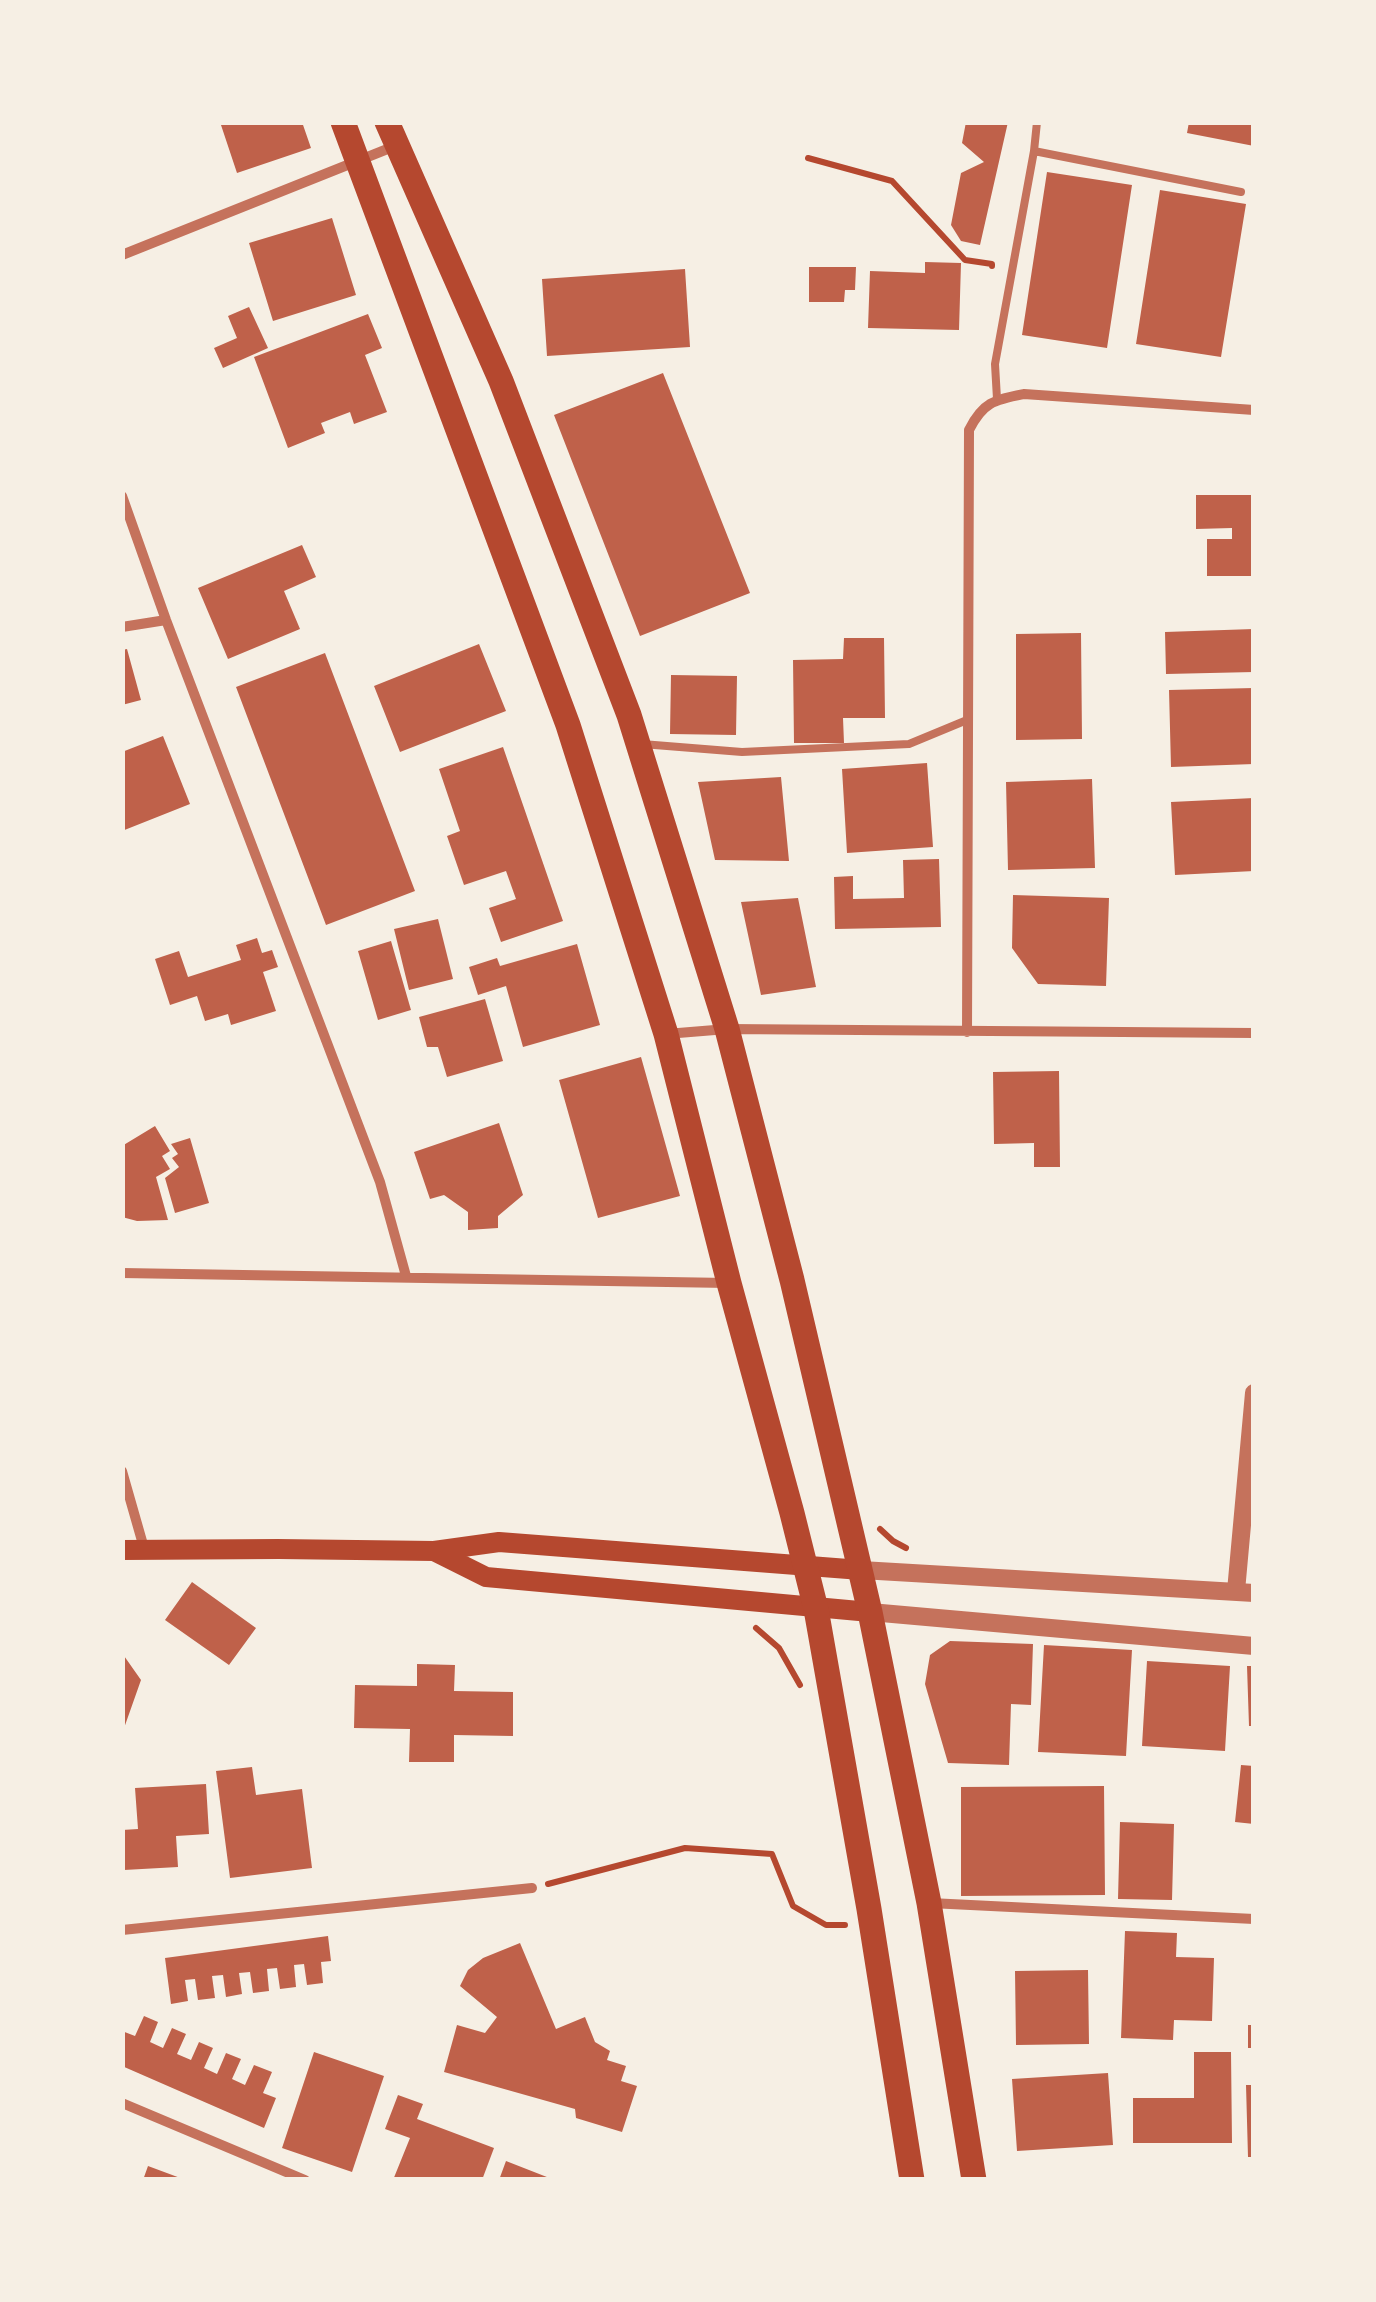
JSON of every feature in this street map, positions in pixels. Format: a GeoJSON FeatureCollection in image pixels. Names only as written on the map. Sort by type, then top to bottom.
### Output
{"type":"FeatureCollection","features":[{"type":"Feature","properties":{"kind":"main road"},"geometry":{"type":"LineString","coordinates":[[343,122],[568,726],[666,1034],[816,1608],[912,2180]]}},
{"type":"Feature","properties":{"kind":"main road"},"geometry":{"type":"LineString","coordinates":[[392,134],[501,381],[638,744],[728,1028],[870,1612],[929,1903],[974,2180]]}},
{"type":"Feature","properties":{"kind":"main road"},"geometry":{"type":"LineString","coordinates":[[122,1550],[434,1551],[498,1542],[860,1570]]}},
{"type":"Feature","properties":{"kind":"main road"},"geometry":{"type":"LineString","coordinates":[[434,1551],[486,1577],[870,1612]]}},
{"type":"Feature","properties":{"kind":"street"},"geometry":{"type":"LineString","coordinates":[[122,255],[357,161],[392,134]]}},
{"type":"Feature","properties":{"kind":"street"},"geometry":{"type":"LineString","coordinates":[[967,1032],[969,430],[979,410],[997,399],[1024,394],[1254,410]]}},
{"type":"Feature","properties":{"kind":"street"},"geometry":{"type":"LineString","coordinates":[[122,496],[380,1182],[406,1276]]}},
{"type":"Feature","properties":{"kind":"street"},"geometry":{"type":"LineString","coordinates":[[122,628],[166,620]]}},
{"type":"Feature","properties":{"kind":"street"},"geometry":{"type":"LineString","coordinates":[[666,1034],[728,1028],[1254,1033]]}},
{"type":"Feature","properties":{"kind":"street"},"geometry":{"type":"LineString","coordinates":[[122,1273],[729,1282]]}},
{"type":"Feature","properties":{"kind":"street"},"geometry":{"type":"LineString","coordinates":[[860,1570],[1245,1592],[1254,1394]]}},
{"type":"Feature","properties":{"kind":"street"},"geometry":{"type":"LineString","coordinates":[[122,1470],[144,1548]]}},
{"type":"Feature","properties":{"kind":"street"},"geometry":{"type":"LineString","coordinates":[[870,1612],[1254,1646]]}},
{"type":"Feature","properties":{"kind":"street"},"geometry":{"type":"LineString","coordinates":[[122,1930],[532,1888]]}},
{"type":"Feature","properties":{"kind":"street"},"geometry":{"type":"LineString","coordinates":[[929,1903],[1254,1919]]}},
{"type":"Feature","properties":{"kind":"street"},"geometry":{"type":"LineString","coordinates":[[122,2103],[305,2180]]}},
{"type":"Feature","properties":{"kind":"lane"},"geometry":{"type":"LineString","coordinates":[[997,399],[995,364],[1037,122]]}},
{"type":"Feature","properties":{"kind":"lane"},"geometry":{"type":"LineString","coordinates":[[1034,151],[1242,192]]}},
{"type":"Feature","properties":{"kind":"lane"},"geometry":{"type":"LineString","coordinates":[[638,744],[742,752],[909,744],[967,720]]}},
{"type":"Feature","properties":{"kind":"path"},"geometry":{"type":"LineString","coordinates":[[808,158],[892,181],[966,260],[992,264],[990,280]]}},
{"type":"Feature","properties":{"kind":"path"},"geometry":{"type":"LineString","coordinates":[[872,1518],[893,1541],[911,1550]]}},
{"type":"Feature","properties":{"kind":"path"},"geometry":{"type":"LineString","coordinates":[[740,1624],[758,1629],[779,1648],[800,1684]]}},
{"type":"Feature","properties":{"kind":"path"},"geometry":{"type":"LineString","coordinates":[[532,1888],[684,1848],[772,1854],[793,1906],[826,1925],[846,1925]]}},
{"type":"Feature","properties":{"kind":"building"},"geometry":{"type":"Polygon","coordinates":[[[220,122],[302,122],[311,148],[237,173],[220,122]]]}},
{"type":"Feature","properties":{"kind":"building"},"geometry":{"type":"Polygon","coordinates":[[[966,122],[1008,122],[980,245],[961,241],[951,225],[961,173],[984,162],[962,143],[966,122]]]}},
{"type":"Feature","properties":{"kind":"building"},"geometry":{"type":"Polygon","coordinates":[[[1189,122],[1254,122],[1254,146],[1187,133],[1189,122]]]}},
{"type":"Feature","properties":{"kind":"building"},"geometry":{"type":"Polygon","coordinates":[[[1047,172],[1132,185],[1107,348],[1022,335],[1047,172]]]}},
{"type":"Feature","properties":{"kind":"building"},"geometry":{"type":"Polygon","coordinates":[[[1160,190],[1246,204],[1221,357],[1136,344],[1160,190]]]}},
{"type":"Feature","properties":{"kind":"building"},"geometry":{"type":"Polygon","coordinates":[[[332,218],[356,295],[273,321],[249,243],[332,218]]]}},
{"type":"Feature","properties":{"kind":"building"},"geometry":{"type":"Polygon","coordinates":[[[925,262],[961,263],[959,330],[868,328],[870,271],[925,273],[925,262]]]}},
{"type":"Feature","properties":{"kind":"building"},"geometry":{"type":"Polygon","coordinates":[[[809,267],[856,267],[855,290],[845,290],[844,302],[809,302],[809,267]]]}},
{"type":"Feature","properties":{"kind":"building"},"geometry":{"type":"Polygon","coordinates":[[[685,269],[690,347],[547,356],[542,279],[685,269]]]}},
{"type":"Feature","properties":{"kind":"building"},"geometry":{"type":"Polygon","coordinates":[[[249,307],[268,348],[223,368],[214,348],[237,338],[228,316],[249,307]]]}},
{"type":"Feature","properties":{"kind":"building"},"geometry":{"type":"Polygon","coordinates":[[[368,314],[382,348],[365,355],[387,412],[354,424],[350,412],[321,423],[325,433],[288,448],[254,357],[368,314]]]}},
{"type":"Feature","properties":{"kind":"building"},"geometry":{"type":"Polygon","coordinates":[[[663,373],[750,593],[640,636],[554,415],[663,373]]]}},
{"type":"Feature","properties":{"kind":"building"},"geometry":{"type":"Polygon","coordinates":[[[1196,495],[1254,495],[1254,576],[1207,576],[1207,539],[1232,539],[1232,528],[1196,529],[1196,495]]]}},
{"type":"Feature","properties":{"kind":"building"},"geometry":{"type":"Polygon","coordinates":[[[302,545],[316,577],[284,591],[300,629],[228,659],[198,588],[302,545]]]}},
{"type":"Feature","properties":{"kind":"building"},"geometry":{"type":"Polygon","coordinates":[[[1254,629],[1254,672],[1166,674],[1165,632],[1254,629]]]}},
{"type":"Feature","properties":{"kind":"building"},"geometry":{"type":"Polygon","coordinates":[[[1081,633],[1082,739],[1016,740],[1016,634],[1081,633]]]}},
{"type":"Feature","properties":{"kind":"building"},"geometry":{"type":"Polygon","coordinates":[[[844,638],[884,638],[885,718],[843,718],[844,743],[794,743],[793,660],[843,659],[844,638]]]}},
{"type":"Feature","properties":{"kind":"building"},"geometry":{"type":"Polygon","coordinates":[[[479,644],[506,711],[400,752],[374,686],[479,644]]]}},
{"type":"Feature","properties":{"kind":"building"},"geometry":{"type":"Polygon","coordinates":[[[127,649],[141,700],[122,705],[122,650],[127,649]]]}},
{"type":"Feature","properties":{"kind":"building"},"geometry":{"type":"Polygon","coordinates":[[[325,653],[415,891],[326,925],[236,687],[325,653]]]}},
{"type":"Feature","properties":{"kind":"building"},"geometry":{"type":"Polygon","coordinates":[[[671,675],[737,676],[736,735],[670,734],[671,675]]]}},
{"type":"Feature","properties":{"kind":"building"},"geometry":{"type":"Polygon","coordinates":[[[1254,688],[1254,764],[1171,767],[1169,690],[1254,688]]]}},
{"type":"Feature","properties":{"kind":"building"},"geometry":{"type":"Polygon","coordinates":[[[163,736],[190,804],[122,831],[122,752],[163,736]]]}},
{"type":"Feature","properties":{"kind":"building"},"geometry":{"type":"Polygon","coordinates":[[[503,747],[563,921],[501,942],[489,908],[516,899],[506,871],[464,885],[447,836],[460,831],[439,769],[503,747]]]}},
{"type":"Feature","properties":{"kind":"building"},"geometry":{"type":"Polygon","coordinates":[[[927,763],[933,847],[847,853],[842,769],[927,763]]]}},
{"type":"Feature","properties":{"kind":"building"},"geometry":{"type":"Polygon","coordinates":[[[781,777],[789,861],[715,860],[698,782],[781,777]]]}},
{"type":"Feature","properties":{"kind":"building"},"geometry":{"type":"Polygon","coordinates":[[[1092,779],[1095,868],[1008,870],[1006,782],[1092,779]]]}},
{"type":"Feature","properties":{"kind":"building"},"geometry":{"type":"Polygon","coordinates":[[[1254,798],[1254,871],[1175,875],[1171,802],[1254,798]]]}},
{"type":"Feature","properties":{"kind":"building"},"geometry":{"type":"Polygon","coordinates":[[[939,859],[941,927],[835,929],[834,877],[853,876],[853,899],[904,898],[903,860],[939,859]]]}},
{"type":"Feature","properties":{"kind":"building"},"geometry":{"type":"Polygon","coordinates":[[[1013,895],[1109,898],[1106,986],[1038,984],[1012,948],[1013,895]]]}},
{"type":"Feature","properties":{"kind":"building"},"geometry":{"type":"Polygon","coordinates":[[[798,898],[816,987],[761,995],[741,902],[798,898]]]}},
{"type":"Feature","properties":{"kind":"building"},"geometry":{"type":"Polygon","coordinates":[[[438,919],[453,979],[409,990],[394,929],[438,919]]]}},
{"type":"Feature","properties":{"kind":"building"},"geometry":{"type":"Polygon","coordinates":[[[257,938],[262,953],[272,950],[278,967],[263,972],[276,1011],[231,1025],[228,1014],[205,1021],[197,996],[170,1005],[155,959],[179,951],[188,977],[241,960],[236,945],[257,938]]]}},
{"type":"Feature","properties":{"kind":"building"},"geometry":{"type":"Polygon","coordinates":[[[391,941],[411,1010],[378,1020],[358,951],[391,941]]]}},
{"type":"Feature","properties":{"kind":"building"},"geometry":{"type":"Polygon","coordinates":[[[577,944],[600,1025],[523,1047],[506,986],[478,995],[469,967],[497,958],[500,966],[577,944]]]}},
{"type":"Feature","properties":{"kind":"building"},"geometry":{"type":"Polygon","coordinates":[[[485,999],[503,1061],[447,1077],[438,1047],[427,1047],[419,1017],[485,999]]]}},
{"type":"Feature","properties":{"kind":"building"},"geometry":{"type":"Polygon","coordinates":[[[641,1057],[680,1196],[598,1218],[559,1080],[641,1057]]]}},
{"type":"Feature","properties":{"kind":"building"},"geometry":{"type":"Polygon","coordinates":[[[1059,1071],[1060,1167],[1034,1167],[1034,1143],[994,1144],[993,1072],[1059,1071]]]}},
{"type":"Feature","properties":{"kind":"building"},"geometry":{"type":"Polygon","coordinates":[[[499,1123],[523,1195],[498,1216],[498,1228],[468,1230],[468,1212],[444,1195],[430,1199],[414,1152],[499,1123]]]}},
{"type":"Feature","properties":{"kind":"building"},"geometry":{"type":"Polygon","coordinates":[[[155,1126],[170,1151],[162,1156],[170,1169],[156,1177],[168,1220],[137,1221],[122,1217],[122,1146],[155,1126]]]}},
{"type":"Feature","properties":{"kind":"building"},"geometry":{"type":"Polygon","coordinates":[[[190,1138],[209,1203],[175,1213],[165,1178],[179,1167],[172,1158],[178,1154],[171,1144],[190,1138]]]}},
{"type":"Feature","properties":{"kind":"building"},"geometry":{"type":"Polygon","coordinates":[[[192,1582],[256,1628],[229,1665],[165,1620],[192,1582]]]}},
{"type":"Feature","properties":{"kind":"building"},"geometry":{"type":"Polygon","coordinates":[[[950,1641],[1033,1644],[1031,1705],[1011,1704],[1009,1765],[948,1763],[925,1684],[930,1655],[950,1641]]]}},
{"type":"Feature","properties":{"kind":"building"},"geometry":{"type":"Polygon","coordinates":[[[1044,1645],[1132,1650],[1126,1756],[1038,1752],[1044,1645]]]}},
{"type":"Feature","properties":{"kind":"building"},"geometry":{"type":"Polygon","coordinates":[[[122,1653],[141,1680],[123,1731],[122,1731],[122,1653]]]}},
{"type":"Feature","properties":{"kind":"building"},"geometry":{"type":"Polygon","coordinates":[[[1147,1661],[1230,1666],[1225,1751],[1142,1746],[1147,1661]]]}},
{"type":"Feature","properties":{"kind":"building"},"geometry":{"type":"Polygon","coordinates":[[[417,1664],[455,1665],[454,1691],[513,1692],[513,1736],[454,1735],[454,1762],[409,1762],[410,1729],[354,1728],[355,1685],[417,1686],[417,1664]]]}},
{"type":"Feature","properties":{"kind":"building"},"geometry":{"type":"Polygon","coordinates":[[[1247,1666],[1254,1666],[1254,1726],[1249,1726],[1247,1666]]]}},
{"type":"Feature","properties":{"kind":"building"},"geometry":{"type":"Polygon","coordinates":[[[1241,1765],[1254,1766],[1254,1824],[1235,1822],[1241,1765]]]}},
{"type":"Feature","properties":{"kind":"building"},"geometry":{"type":"Polygon","coordinates":[[[252,1767],[256,1795],[302,1789],[312,1868],[230,1878],[216,1771],[252,1767]]]}},
{"type":"Feature","properties":{"kind":"building"},"geometry":{"type":"Polygon","coordinates":[[[206,1784],[209,1834],[176,1836],[178,1867],[124,1870],[122,1830],[138,1829],[135,1788],[206,1784]]]}},
{"type":"Feature","properties":{"kind":"building"},"geometry":{"type":"Polygon","coordinates":[[[1104,1786],[1105,1895],[961,1896],[961,1787],[1104,1786]]]}},
{"type":"Feature","properties":{"kind":"building"},"geometry":{"type":"Polygon","coordinates":[[[1120,1822],[1174,1824],[1172,1900],[1118,1899],[1120,1822]]]}},
{"type":"Feature","properties":{"kind":"building"},"geometry":{"type":"Polygon","coordinates":[[[1125,1931],[1177,1933],[1176,1957],[1214,1958],[1212,2021],[1174,2020],[1173,2040],[1121,2038],[1125,1931]]]}},
{"type":"Feature","properties":{"kind":"building"},"geometry":{"type":"Polygon","coordinates":[[[328,1936],[331,1961],[321,1962],[323,1983],[307,1985],[304,1964],[294,1965],[296,1987],[280,1989],[277,1968],[267,1969],[269,1991],[253,1993],[250,1972],[239,1973],[242,1994],[226,1997],[223,1975],[212,1976],[215,1998],[198,2000],[195,1979],[185,1980],[188,2001],[171,2004],[165,1958],[328,1936]]]}},
{"type":"Feature","properties":{"kind":"building"},"geometry":{"type":"Polygon","coordinates":[[[520,1943],[556,2029],[585,2017],[595,2042],[610,2051],[607,2060],[626,2066],[621,2081],[637,2086],[622,2132],[576,2118],[575,2109],[444,2072],[457,2025],[485,2033],[497,2017],[460,1986],[468,1970],[483,1958],[520,1943]]]}},
{"type":"Feature","properties":{"kind":"building"},"geometry":{"type":"Polygon","coordinates":[[[1088,1970],[1089,2044],[1016,2045],[1015,1971],[1088,1970]]]}},
{"type":"Feature","properties":{"kind":"building"},"geometry":{"type":"Polygon","coordinates":[[[144,2016],[158,2022],[150,2042],[163,2048],[172,2028],[186,2034],[177,2054],[191,2060],[199,2042],[213,2048],[204,2068],[217,2074],[226,2053],[241,2059],[232,2079],[245,2085],[254,2065],[272,2072],[263,2093],[276,2098],[264,2128],[122,2066],[122,2031],[135,2036],[144,2016]]]}},
{"type":"Feature","properties":{"kind":"building"},"geometry":{"type":"Polygon","coordinates":[[[1248,2025],[1254,2025],[1254,2048],[1248,2048],[1248,2025]]]}},
{"type":"Feature","properties":{"kind":"building"},"geometry":{"type":"Polygon","coordinates":[[[314,2052],[384,2076],[352,2172],[282,2148],[314,2052]]]}},
{"type":"Feature","properties":{"kind":"building"},"geometry":{"type":"Polygon","coordinates":[[[1194,2052],[1231,2052],[1232,2143],[1133,2143],[1133,2098],[1194,2098],[1194,2052]]]}},
{"type":"Feature","properties":{"kind":"building"},"geometry":{"type":"Polygon","coordinates":[[[1108,2073],[1113,2145],[1017,2151],[1012,2079],[1108,2073]]]}},
{"type":"Feature","properties":{"kind":"building"},"geometry":{"type":"Polygon","coordinates":[[[1246,2085],[1254,2085],[1254,2157],[1248,2157],[1246,2085]]]}},
{"type":"Feature","properties":{"kind":"building"},"geometry":{"type":"Polygon","coordinates":[[[398,2095],[423,2104],[417,2119],[494,2148],[482,2180],[393,2180],[410,2138],[385,2129],[398,2095]]]}},
{"type":"Feature","properties":{"kind":"building"},"geometry":{"type":"Polygon","coordinates":[[[506,2161],[552,2179],[552,2180],[499,2180],[506,2161]]]}},
{"type":"Feature","properties":{"kind":"building"},"geometry":{"type":"Polygon","coordinates":[[[148,2166],[183,2179],[183,2180],[143,2180],[148,2166]]]}}]}
